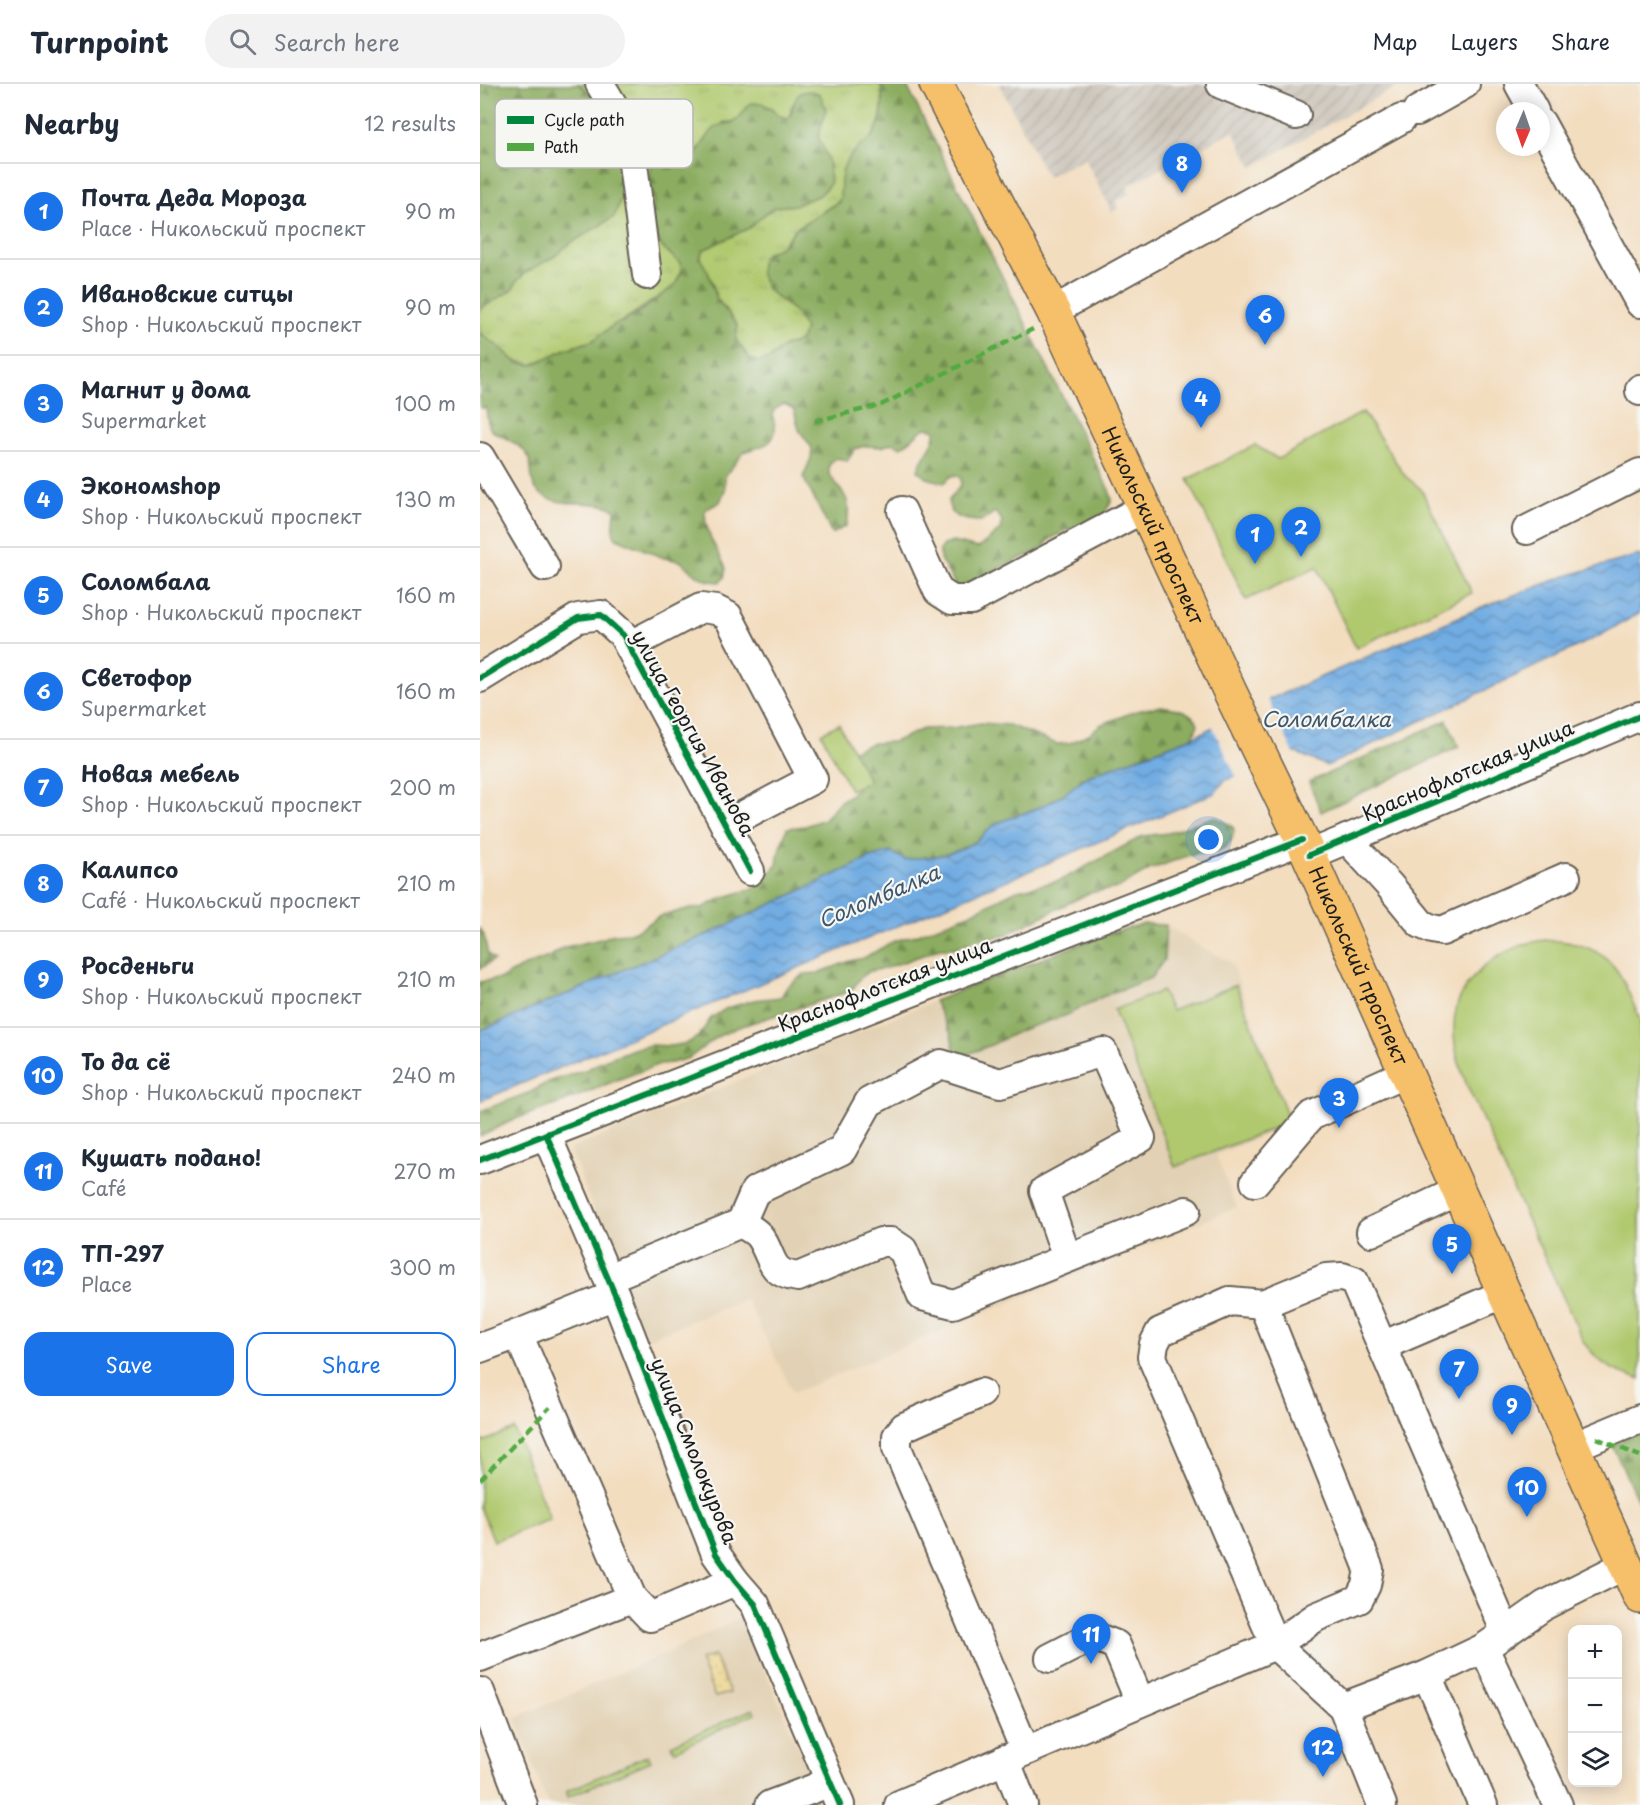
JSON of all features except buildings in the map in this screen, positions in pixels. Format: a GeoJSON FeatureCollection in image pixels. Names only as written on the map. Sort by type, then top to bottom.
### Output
{"type":"FeatureCollection","features":[{"type":"Feature","properties":{"kind":"main road","name":"Никольский проспект"},"geometry":{"type":"LineString","coordinates":[[936,84],[1053,311],[1230,693],[1306,848],[1640,1597]]}},
{"type":"Feature","properties":{"kind":"street"},"geometry":{"type":"LineString","coordinates":[[600,84],[609,99]]}},
{"type":"Feature","properties":{"kind":"street"},"geometry":{"type":"LineString","coordinates":[[1221,84],[1296,115]]}},
{"type":"Feature","properties":{"kind":"street"},"geometry":{"type":"LineString","coordinates":[[1053,311],[1465,84]]}},
{"type":"Feature","properties":{"kind":"street"},"geometry":{"type":"LineString","coordinates":[[1519,84],[1529,102]]}},
{"type":"Feature","properties":{"kind":"street"},"geometry":{"type":"LineString","coordinates":[[1550,139],[1640,303]]}},
{"type":"Feature","properties":{"kind":"street"},"geometry":{"type":"LineString","coordinates":[[634,168],[647,275]]}},
{"type":"Feature","properties":{"kind":"street"},"geometry":{"type":"LineString","coordinates":[[480,457],[545,567]]}},
{"type":"Feature","properties":{"kind":"street"},"geometry":{"type":"LineString","coordinates":[[1527,530],[1640,473]]}},
{"type":"Feature","properties":{"kind":"street"},"geometry":{"type":"LineString","coordinates":[[902,511],[938,591],[952,600],[970,600],[1129,516],[1146,510]]}},
{"type":"Feature","properties":{"kind":"street"},"geometry":{"type":"LineString","coordinates":[[629,646],[702,608],[716,610],[728,616],[813,779],[725,825]]}},
{"type":"Feature","properties":{"kind":"street","name":"улица Георгия Иванова"},"geometry":{"type":"LineString","coordinates":[[480,678],[578,618],[601,615],[623,635],[750,871]]}},
{"type":"Feature","properties":{"kind":"street","name":"Краснофлотская улица"},"geometry":{"type":"LineString","coordinates":[[480,1160],[1306,848],[1347,840],[1640,716]]}},
{"type":"Feature","properties":{"kind":"street"},"geometry":{"type":"LineString","coordinates":[[1347,840],[1421,924],[1442,931],[1566,877]]}},
{"type":"Feature","properties":{"kind":"street"},"geometry":{"type":"LineString","coordinates":[[480,1348],[518,1334],[741,1223],[755,1191],[842,1150],[869,1102],[941,1064],[1000,1083],[1103,1052],[1141,1138],[1044,1191],[1067,1258]]}},
{"type":"Feature","properties":{"kind":"street"},"geometry":{"type":"LineString","coordinates":[[1255,1182],[1311,1116],[1406,1073]]}},
{"type":"Feature","properties":{"kind":"street","name":"улица Смолокурова"},"geometry":{"type":"LineString","coordinates":[[546,1134],[611,1286],[716,1554],[755,1604],[840,1805]]}},
{"type":"Feature","properties":{"kind":"street"},"geometry":{"type":"LineString","coordinates":[[1371,1232],[1458,1191]]}},
{"type":"Feature","properties":{"kind":"street"},"geometry":{"type":"LineString","coordinates":[[741,1223],[759,1235],[775,1269],[785,1276],[798,1277],[881,1242],[891,1242],[903,1250],[922,1296],[953,1304],[1186,1211]]}},
{"type":"Feature","properties":{"kind":"street"},"geometry":{"type":"LineString","coordinates":[[1382,1805],[1342,1707],[1275,1645],[1152,1357],[1154,1344],[1160,1332],[1230,1301],[1263,1304],[1326,1278],[1342,1277],[1354,1281],[1382,1346],[1558,1805]]}},
{"type":"Feature","properties":{"kind":"street"},"geometry":{"type":"LineString","coordinates":[[1382,1346],[1503,1294]]}},
{"type":"Feature","properties":{"kind":"street"},"geometry":{"type":"LineString","coordinates":[[899,1805],[1275,1645],[1316,1617],[1359,1599],[1366,1585],[1369,1569],[1263,1304]]}},
{"type":"Feature","properties":{"kind":"street"},"geometry":{"type":"LineString","coordinates":[[518,1334],[632,1598],[650,1617],[735,1581]]}},
{"type":"Feature","properties":{"kind":"street"},"geometry":{"type":"LineString","coordinates":[[981,1393],[904,1427],[897,1436],[897,1448],[1015,1755],[1023,1805]]}},
{"type":"Feature","properties":{"kind":"street"},"geometry":{"type":"LineString","coordinates":[[1573,1447],[1640,1419]]}},
{"type":"Feature","properties":{"kind":"street"},"geometry":{"type":"LineString","coordinates":[[1342,1707],[1427,1675],[1495,1641],[1545,1605],[1625,1564]]}},
{"type":"Feature","properties":{"kind":"street"},"geometry":{"type":"LineString","coordinates":[[480,1657],[632,1598]]}},
{"type":"Feature","properties":{"kind":"street"},"geometry":{"type":"LineString","coordinates":[[1050,1658],[1093,1636],[1116,1645],[1140,1702]]}},
{"type":"Feature","properties":{"kind":"street"},"geometry":{"type":"LineString","coordinates":[[1427,1675],[1483,1805]]}},
{"type":"Feature","properties":{"kind":"street"},"geometry":{"type":"LineString","coordinates":[[480,1692],[523,1805]]}},
{"type":"Feature","properties":{"kind":"street"},"geometry":{"type":"LineString","coordinates":[[770,1805],[816,1788],[828,1779]]}},
{"type":"Feature","properties":{"kind":"shaded area"},"geometry":{"type":"Polygon","coordinates":[[[999,84],[1401,84],[1252,167],[1233,131],[1127,186],[1130,194],[1115,201],[1119,208],[1112,212],[1085,158],[1047,177],[999,84]]]}},
{"type":"Feature","properties":{"kind":"shaded area"},"geometry":{"type":"Polygon","coordinates":[[[1143,924],[1166,925],[1232,963],[1292,1124],[1216,1155],[1237,1207],[793,1393],[746,1299],[644,1340],[570,1149],[934,1001],[1103,935],[1143,924]]]}},
{"type":"Feature","properties":{"kind":"shaded area"},"geometry":{"type":"Polygon","coordinates":[[[742,1617],[823,1805],[548,1805],[515,1718],[666,1653],[742,1617]]]}},
{"type":"Feature","properties":{"kind":"green space"},"geometry":{"type":"Polygon","coordinates":[[[480,84],[578,84],[595,99],[495,99],[495,168],[620,168],[623,193],[614,217],[569,244],[555,256],[526,272],[512,290],[480,309],[480,84]]]}},
{"type":"Feature","properties":{"kind":"green space"},"geometry":{"type":"Polygon","coordinates":[[[578,84],[881,84],[883,105],[879,124],[870,140],[860,145],[842,171],[839,201],[795,229],[760,272],[767,289],[796,313],[805,329],[801,339],[794,344],[784,346],[770,359],[759,362],[750,359],[736,340],[737,325],[717,299],[712,281],[699,258],[702,250],[740,232],[775,207],[795,205],[820,195],[830,183],[828,159],[818,137],[824,118],[793,104],[789,118],[778,115],[771,107],[743,112],[735,121],[724,122],[693,158],[693,99],[591,99],[592,94],[578,84]]]}},
{"type":"Feature","properties":{"kind":"green space"},"geometry":{"type":"Polygon","coordinates":[[[881,84],[906,84],[1109,490],[1112,500],[1102,518],[1065,531],[1050,539],[1042,549],[999,568],[958,592],[940,559],[940,549],[943,545],[953,542],[978,548],[1000,530],[1002,520],[995,512],[982,521],[955,515],[949,506],[949,500],[961,485],[961,479],[957,475],[951,476],[944,483],[927,478],[918,471],[934,440],[935,430],[928,428],[922,430],[901,447],[892,443],[882,447],[865,446],[855,449],[847,461],[837,458],[831,462],[829,472],[831,477],[848,504],[846,526],[832,534],[803,477],[811,458],[812,448],[799,430],[794,409],[784,404],[774,411],[775,427],[772,439],[764,445],[744,452],[725,476],[725,490],[720,502],[705,510],[709,533],[726,568],[724,578],[720,582],[709,581],[698,576],[680,561],[664,558],[616,538],[613,532],[615,510],[608,506],[560,502],[542,495],[532,480],[529,458],[526,453],[491,430],[486,408],[480,408],[480,333],[515,361],[532,365],[566,349],[592,341],[615,324],[625,321],[645,308],[675,285],[682,270],[680,263],[661,246],[652,223],[651,211],[654,197],[649,177],[652,168],[693,168],[693,159],[718,125],[731,123],[738,119],[749,104],[757,103],[767,106],[778,115],[789,118],[797,96],[805,91],[820,94],[826,109],[818,137],[828,159],[830,183],[820,195],[795,205],[775,207],[768,211],[749,228],[703,250],[700,258],[709,274],[717,299],[737,325],[736,340],[750,359],[759,362],[770,359],[784,346],[794,344],[801,339],[805,329],[796,313],[767,289],[760,272],[761,263],[765,254],[784,245],[795,229],[839,202],[845,164],[859,146],[868,141],[875,132],[880,119],[881,84]]]}},
{"type":"Feature","properties":{"kind":"green space"},"geometry":{"type":"Polygon","coordinates":[[[581,168],[661,168],[652,191],[654,204],[651,211],[652,223],[661,246],[680,263],[682,270],[675,285],[592,341],[566,349],[532,365],[515,361],[480,333],[480,309],[512,290],[526,272],[555,256],[569,244],[581,168]]]}},
{"type":"Feature","properties":{"kind":"green space"},"geometry":{"type":"Polygon","coordinates":[[[1363,412],[1405,476],[1421,489],[1472,593],[1356,648],[1317,567],[1246,600],[1188,479],[1255,445],[1278,459],[1363,412]]]}},
{"type":"Feature","properties":{"kind":"green space"},"geometry":{"type":"Polygon","coordinates":[[[1161,706],[1182,710],[1191,715],[1198,724],[1193,737],[1086,777],[1047,804],[995,824],[977,841],[959,850],[943,855],[904,860],[891,852],[845,870],[713,932],[480,1031],[480,982],[503,978],[565,947],[614,934],[629,933],[660,916],[702,908],[722,898],[754,888],[777,865],[787,828],[805,826],[824,819],[839,802],[857,788],[857,780],[849,758],[853,750],[873,743],[893,742],[923,729],[952,728],[981,723],[1009,725],[1057,744],[1070,743],[1089,734],[1100,725],[1136,711],[1161,706]]]}},
{"type":"Feature","properties":{"kind":"green space"},"geometry":{"type":"Polygon","coordinates":[[[1447,720],[1459,747],[1321,812],[1309,782],[1447,720]]]}},
{"type":"Feature","properties":{"kind":"green space"},"geometry":{"type":"Polygon","coordinates":[[[839,724],[869,781],[850,790],[821,733],[839,724]]]}},
{"type":"Feature","properties":{"kind":"green space"},"geometry":{"type":"Polygon","coordinates":[[[1214,817],[1230,824],[1234,829],[1232,839],[1226,847],[1216,852],[1195,853],[1149,870],[1118,888],[1089,893],[1003,936],[978,939],[954,948],[940,948],[886,968],[870,971],[860,978],[853,989],[848,992],[736,1028],[719,1036],[689,1058],[660,1064],[617,1080],[518,1118],[480,1136],[480,1111],[636,1048],[688,1043],[699,1036],[711,1018],[727,1008],[754,1000],[781,997],[787,987],[804,974],[818,973],[864,958],[894,941],[916,935],[969,914],[1017,890],[1059,881],[1143,836],[1168,833],[1214,817]]]}},
{"type":"Feature","properties":{"kind":"green space"},"geometry":{"type":"Polygon","coordinates":[[[1143,924],[1166,925],[1164,960],[1151,978],[1104,996],[1067,1015],[1024,1029],[956,1059],[951,1034],[934,1001],[1103,935],[1143,924]]]}},
{"type":"Feature","properties":{"kind":"green space"},"geometry":{"type":"Polygon","coordinates":[[[480,929],[484,935],[488,955],[494,960],[480,969],[480,929]]]}},
{"type":"Feature","properties":{"kind":"green space"},"geometry":{"type":"Polygon","coordinates":[[[1546,940],[1584,946],[1601,954],[1619,973],[1640,1020],[1640,1379],[1608,1367],[1584,1343],[1471,1096],[1454,1040],[1457,1008],[1463,992],[1472,979],[1485,966],[1514,948],[1546,940]]]}},
{"type":"Feature","properties":{"kind":"green space"},"geometry":{"type":"Polygon","coordinates":[[[1236,985],[1290,1122],[1175,1167],[1114,1010],[1162,991],[1171,1011],[1236,985]]]}},
{"type":"Feature","properties":{"kind":"green space"},"geometry":{"type":"Polygon","coordinates":[[[514,1429],[550,1519],[494,1541],[480,1507],[480,1443],[514,1429]]]}},
{"type":"Feature","properties":{"kind":"green space"},"geometry":{"type":"Polygon","coordinates":[[[1640,1431],[1640,1505],[1613,1447],[1640,1431]]]}},
{"type":"Feature","properties":{"kind":"green space"},"geometry":{"type":"Polygon","coordinates":[[[753,1709],[755,1713],[674,1751],[671,1745],[753,1709]]]}},
{"type":"Feature","properties":{"kind":"green space"},"geometry":{"type":"Polygon","coordinates":[[[648,1755],[651,1761],[567,1797],[567,1791],[648,1755]]]}},
{"type":"Feature","properties":{"kind":"sand"},"geometry":{"type":"Polygon","coordinates":[[[714,1656],[730,1693],[715,1697],[700,1660],[714,1656]]]}},
{"type":"Feature","properties":{"kind":"water","name":"Соломбалка"},"geometry":{"type":"Polygon","coordinates":[[[1640,555],[1640,613],[1599,636],[1327,766],[1286,751],[1224,781],[1215,793],[480,1101],[480,1031],[713,932],[870,858],[891,852],[905,860],[943,855],[959,850],[977,841],[995,824],[1047,804],[1086,777],[1193,737],[1268,700],[1484,606],[1569,575],[1640,555]]]}},
{"type":"Feature","properties":{"kind":"pier"},"geometry":{"type":"Polygon","coordinates":[[[1267,697],[1295,756],[1286,755],[1237,778],[1212,725],[1267,697]]]}},
{"type":"Feature","properties":{"kind":"marked path"},"geometry":{"type":"LineString","coordinates":[[815,421],[881,405],[1033,329]]}},
{"type":"Feature","properties":{"kind":"marked path"},"geometry":{"type":"LineString","coordinates":[[480,1480],[550,1407]]}},
{"type":"Feature","properties":{"kind":"marked path"},"geometry":{"type":"LineString","coordinates":[[1596,1438],[1640,1456]]}},
{"type":"Feature","properties":{"kind":"cycle path"},"geometry":{"type":"LineString","coordinates":[[480,678],[578,618],[601,615],[623,635],[750,871]]}},
{"type":"Feature","properties":{"kind":"cycle path"},"geometry":{"type":"LineString","coordinates":[[1309,855],[1640,716]]}},
{"type":"Feature","properties":{"kind":"cycle path"},"geometry":{"type":"LineString","coordinates":[[480,1160],[1302,840]]}},
{"type":"Feature","properties":{"kind":"cycle path"},"geometry":{"type":"LineString","coordinates":[[546,1134],[615,1295],[716,1554],[755,1604],[840,1805]]}},
{"type":"Feature","properties":{"kind":"place","name":"Калипсо"},"geometry":{"type":"Point","coordinates":[1182,193]}},
{"type":"Feature","properties":{"kind":"place","name":"Светофор"},"geometry":{"type":"Point","coordinates":[1265,345]}},
{"type":"Feature","properties":{"kind":"place","name":"Экономshop"},"geometry":{"type":"Point","coordinates":[1201,428]}},
{"type":"Feature","properties":{"kind":"place","name":"Ивановские ситцы"},"geometry":{"type":"Point","coordinates":[1301,557]}},
{"type":"Feature","properties":{"kind":"place","name":"Почта Деда Мороза"},"geometry":{"type":"Point","coordinates":[1255,564]}},
{"type":"Feature","properties":{"kind":"place","name":"Магнит у дома"},"geometry":{"type":"Point","coordinates":[1339,1128]}},
{"type":"Feature","properties":{"kind":"place","name":"Соломбала"},"geometry":{"type":"Point","coordinates":[1452,1274]}},
{"type":"Feature","properties":{"kind":"place","name":"Новая мебель"},"geometry":{"type":"Point","coordinates":[1459,1399]}},
{"type":"Feature","properties":{"kind":"place","name":"Росденьги"},"geometry":{"type":"Point","coordinates":[1512,1435]}},
{"type":"Feature","properties":{"kind":"place","name":"То да сё"},"geometry":{"type":"Point","coordinates":[1527,1517]}},
{"type":"Feature","properties":{"kind":"place","name":"Кушать подано!"},"geometry":{"type":"Point","coordinates":[1091,1664]}},
{"type":"Feature","properties":{"kind":"place","name":"ТП-297"},"geometry":{"type":"Point","coordinates":[1323,1777]}}]}
